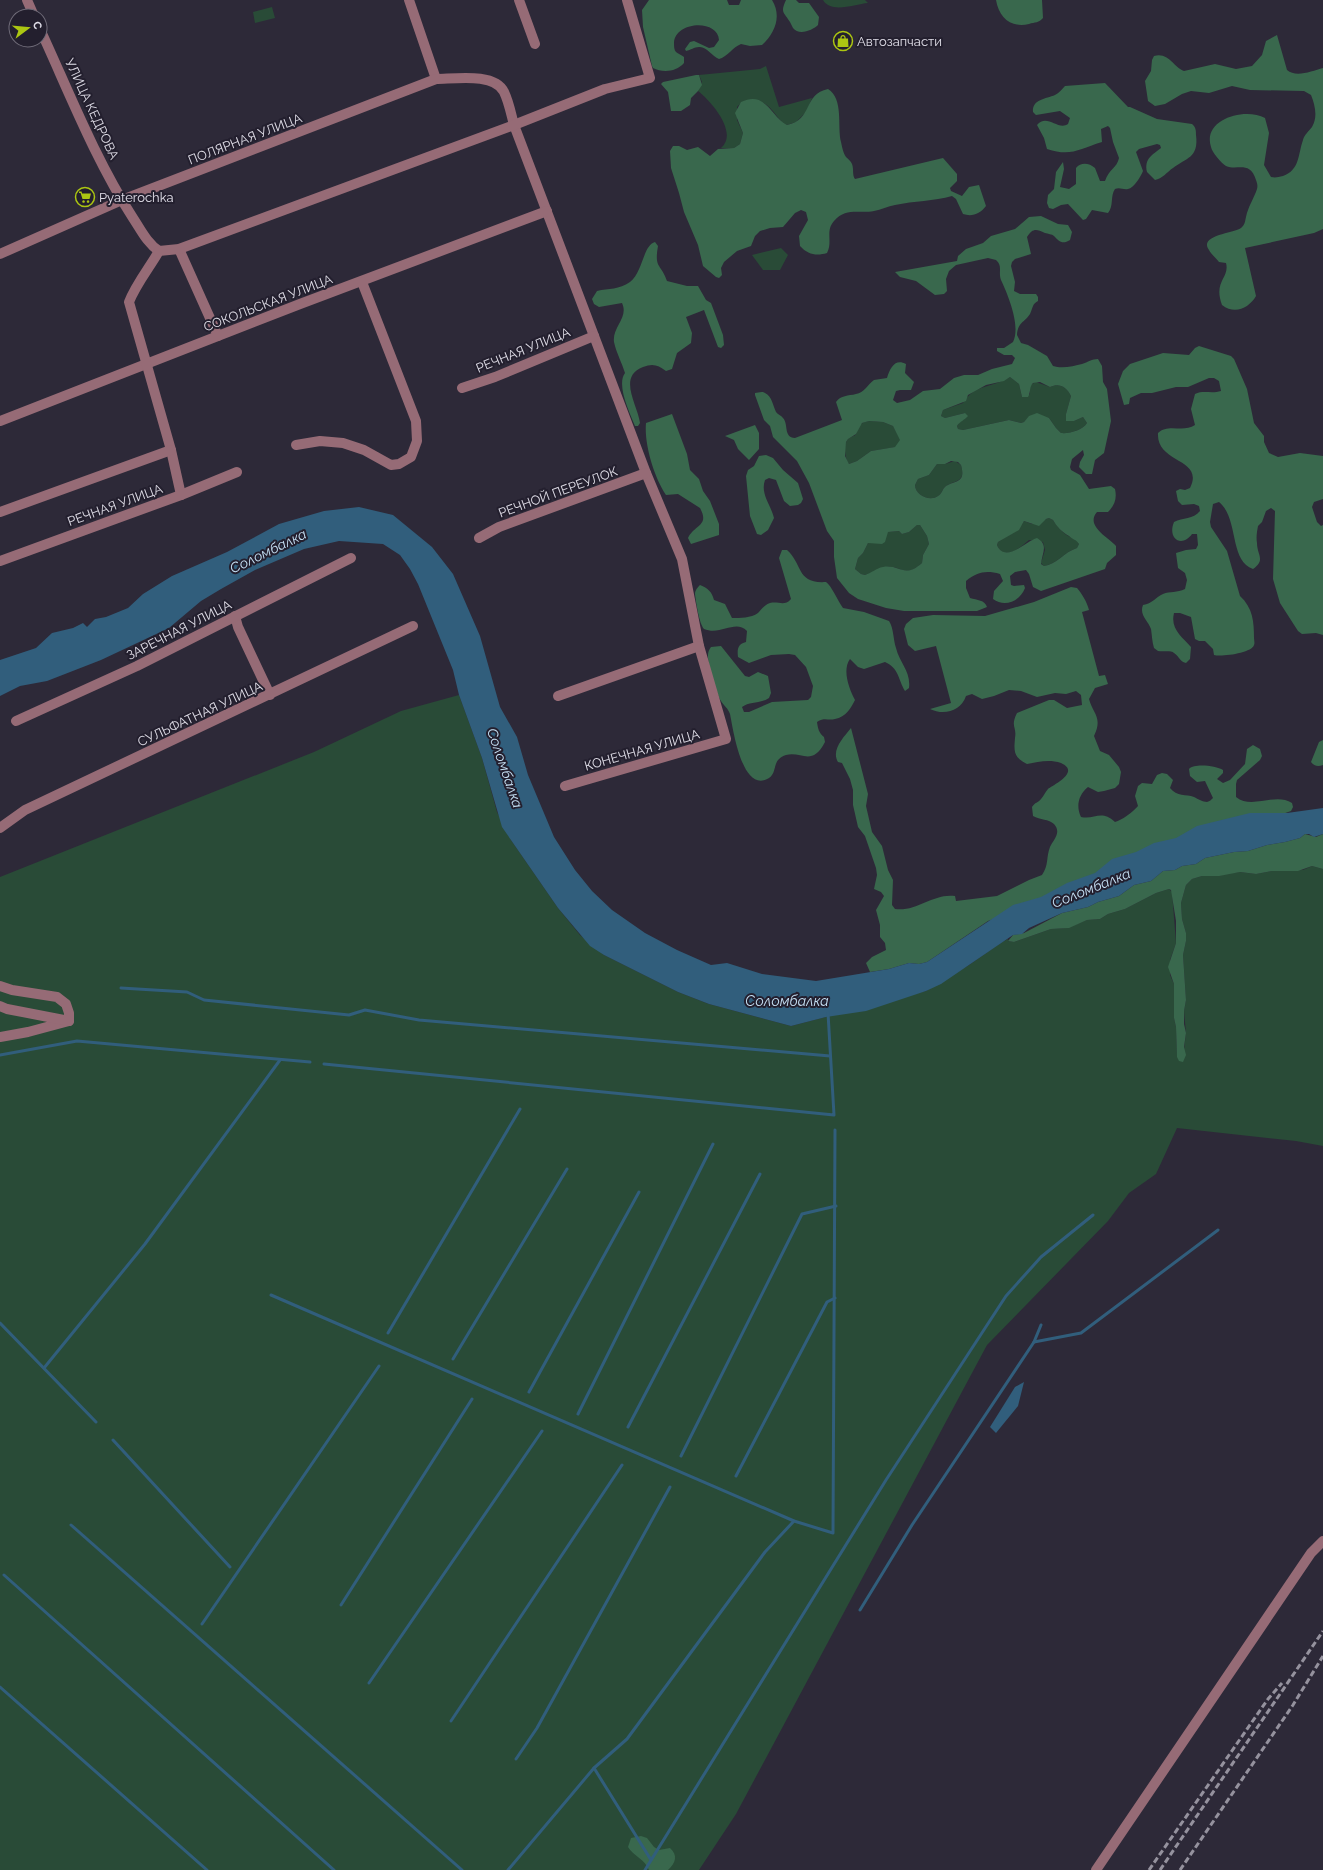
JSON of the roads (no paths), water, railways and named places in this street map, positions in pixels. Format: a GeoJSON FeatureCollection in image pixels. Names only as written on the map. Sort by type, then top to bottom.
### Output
{"type":"FeatureCollection","features":[{"type":"Feature","properties":{"kind":"street"},"geometry":{"type":"LineString","coordinates":[[409,0],[436,79]]}},
{"type":"Feature","properties":{"kind":"street"},"geometry":{"type":"LineString","coordinates":[[519,0],[534,44]]}},
{"type":"Feature","properties":{"kind":"street"},"geometry":{"type":"LineString","coordinates":[[181,495],[171,450],[129,302],[133,292],[159,250],[180,249],[514,125],[605,89],[650,78],[627,0]]}},
{"type":"Feature","properties":{"kind":"street","name":"УЛИЦА КЕДРОВА"},"geometry":{"type":"LineString","coordinates":[[48,46],[93,143],[122,200],[150,245],[159,250]]}},
{"type":"Feature","properties":{"kind":"street","name":"ПОЛЯРНАЯ УЛИЦА"},"geometry":{"type":"LineString","coordinates":[[0,254],[122,200],[436,79],[480,78],[494,83],[504,90],[514,125]]}},
{"type":"Feature","properties":{"kind":"street"},"geometry":{"type":"LineString","coordinates":[[514,125],[646,473],[682,559],[699,646],[558,696]]}},
{"type":"Feature","properties":{"kind":"street","name":"СОКОЛЬСКАЯ УЛИЦА"},"geometry":{"type":"LineString","coordinates":[[0,421],[218,336],[547,211]]}},
{"type":"Feature","properties":{"kind":"street"},"geometry":{"type":"LineString","coordinates":[[180,249],[218,336]]}},
{"type":"Feature","properties":{"kind":"street"},"geometry":{"type":"LineString","coordinates":[[296,445],[320,441],[344,443],[364,450],[391,465],[400,464],[411,457],[417,441],[416,421],[362,282]]}},
{"type":"Feature","properties":{"kind":"street","name":"РЕЧНАЯ УЛИЦА"},"geometry":{"type":"LineString","coordinates":[[462,388],[496,377],[594,336]]}},
{"type":"Feature","properties":{"kind":"street"},"geometry":{"type":"LineString","coordinates":[[0,512],[171,450]]}},
{"type":"Feature","properties":{"kind":"street","name":"РЕЧНАЯ УЛИЦА"},"geometry":{"type":"LineString","coordinates":[[0,561],[181,495],[237,472]]}},
{"type":"Feature","properties":{"kind":"street","name":"РЕЧНОЙ ПЕРЕУЛОК"},"geometry":{"type":"LineString","coordinates":[[479,538],[499,527],[646,473]]}},
{"type":"Feature","properties":{"kind":"street","name":"ЗАРЕЧНАЯ УЛИЦА"},"geometry":{"type":"LineString","coordinates":[[16,721],[137,666],[351,558]]}},
{"type":"Feature","properties":{"kind":"street"},"geometry":{"type":"LineString","coordinates":[[235,616],[238,627],[270,695]]}},
{"type":"Feature","properties":{"kind":"street","name":"СУЛЬФАТНАЯ УЛИЦА"},"geometry":{"type":"LineString","coordinates":[[0,828],[25,810],[413,626]]}},
{"type":"Feature","properties":{"kind":"street","name":"КОНЕЧНАЯ УЛИЦА"},"geometry":{"type":"LineString","coordinates":[[566,786],[726,739],[699,646]]}},
{"type":"Feature","properties":{"kind":"street"},"geometry":{"type":"LineString","coordinates":[[0,986],[12,990],[57,997],[66,1004],[70,1013],[69,1021]]}},
{"type":"Feature","properties":{"kind":"street"},"geometry":{"type":"LineString","coordinates":[[0,1006],[7,1009],[69,1021]]}},
{"type":"Feature","properties":{"kind":"street"},"geometry":{"type":"LineString","coordinates":[[0,1037],[28,1032],[69,1021]]}},
{"type":"Feature","properties":{"kind":"street"},"geometry":{"type":"LineString","coordinates":[[1096,1870],[1311,1553],[1323,1541]]}},
{"type":"Feature","properties":{"kind":"water","name":"Соломбалка"},"geometry":{"type":"Polygon","coordinates":[[[359,507],[393,515],[432,547],[453,574],[480,636],[500,707],[517,737],[528,775],[554,837],[575,870],[592,891],[612,910],[645,933],[677,950],[711,965],[727,963],[762,974],[816,981],[889,969],[909,963],[919,964],[927,962],[1013,905],[1041,897],[1067,883],[1095,873],[1112,859],[1136,852],[1154,843],[1176,838],[1197,826],[1250,813],[1287,813],[1323,808],[1323,834],[1314,837],[1309,834],[1305,834],[1300,838],[1285,842],[1267,845],[1248,851],[1234,852],[1205,858],[1196,864],[1182,866],[1175,870],[1163,871],[1151,881],[1134,885],[1119,896],[1098,902],[1088,907],[1062,913],[1029,928],[1022,934],[1013,935],[941,984],[926,991],[866,1011],[826,1017],[791,1026],[709,1004],[678,992],[604,955],[590,946],[558,908],[502,827],[482,758],[459,695],[453,670],[418,584],[400,555],[383,544],[339,541],[304,549],[255,570],[221,589],[201,601],[169,628],[101,660],[47,681],[20,686],[0,696],[0,660],[36,648],[52,633],[73,628],[83,623],[87,627],[95,619],[106,617],[128,608],[143,594],[172,576],[227,552],[279,524],[324,511],[359,507]]]}},
{"type":"Feature","properties":{"kind":"water"},"geometry":{"type":"Polygon","coordinates":[[[1024,1382],[1018,1406],[996,1433],[990,1427],[1015,1387],[1024,1382]]]}},
{"type":"Feature","properties":{"kind":"waterway"},"geometry":{"type":"LineString","coordinates":[[121,988],[187,992],[204,1000],[349,1015],[365,1010],[419,1020],[830,1056]]}},
{"type":"Feature","properties":{"kind":"waterway"},"geometry":{"type":"LineString","coordinates":[[324,1064],[834,1115],[828,1013]]}},
{"type":"Feature","properties":{"kind":"waterway"},"geometry":{"type":"LineString","coordinates":[[0,1055],[77,1041],[310,1062]]}},
{"type":"Feature","properties":{"kind":"waterway"},"geometry":{"type":"LineString","coordinates":[[44,1368],[145,1244],[280,1060]]}},
{"type":"Feature","properties":{"kind":"waterway"},"geometry":{"type":"LineString","coordinates":[[388,1333],[520,1109]]}},
{"type":"Feature","properties":{"kind":"waterway"},"geometry":{"type":"LineString","coordinates":[[271,1295],[794,1521],[833,1533],[835,1130]]}},
{"type":"Feature","properties":{"kind":"waterway"},"geometry":{"type":"LineString","coordinates":[[578,1414],[713,1144]]}},
{"type":"Feature","properties":{"kind":"waterway"},"geometry":{"type":"LineString","coordinates":[[453,1359],[567,1169]]}},
{"type":"Feature","properties":{"kind":"waterway"},"geometry":{"type":"LineString","coordinates":[[628,1427],[760,1174]]}},
{"type":"Feature","properties":{"kind":"waterway"},"geometry":{"type":"LineString","coordinates":[[529,1392],[639,1192]]}},
{"type":"Feature","properties":{"kind":"waterway"},"geometry":{"type":"LineString","coordinates":[[681,1456],[802,1214],[836,1206]]}},
{"type":"Feature","properties":{"kind":"waterway"},"geometry":{"type":"LineString","coordinates":[[645,1870],[886,1480],[1006,1296],[1041,1257],[1093,1215]]}},
{"type":"Feature","properties":{"kind":"waterway"},"geometry":{"type":"LineString","coordinates":[[1034,1342],[1081,1333],[1218,1230]]}},
{"type":"Feature","properties":{"kind":"waterway"},"geometry":{"type":"LineString","coordinates":[[736,1476],[827,1302],[835,1298]]}},
{"type":"Feature","properties":{"kind":"waterway"},"geometry":{"type":"LineString","coordinates":[[0,1323],[96,1422]]}},
{"type":"Feature","properties":{"kind":"waterway"},"geometry":{"type":"LineString","coordinates":[[860,1610],[912,1525],[1034,1342],[1041,1325]]}},
{"type":"Feature","properties":{"kind":"waterway"},"geometry":{"type":"LineString","coordinates":[[202,1624],[379,1366]]}},
{"type":"Feature","properties":{"kind":"waterway"},"geometry":{"type":"LineString","coordinates":[[341,1605],[472,1399]]}},
{"type":"Feature","properties":{"kind":"waterway"},"geometry":{"type":"LineString","coordinates":[[369,1683],[542,1431]]}},
{"type":"Feature","properties":{"kind":"waterway"},"geometry":{"type":"LineString","coordinates":[[113,1440],[230,1567]]}},
{"type":"Feature","properties":{"kind":"waterway"},"geometry":{"type":"LineString","coordinates":[[451,1721],[622,1465]]}},
{"type":"Feature","properties":{"kind":"waterway"},"geometry":{"type":"LineString","coordinates":[[516,1759],[537,1728],[670,1487]]}},
{"type":"Feature","properties":{"kind":"waterway"},"geometry":{"type":"LineString","coordinates":[[508,1870],[594,1768],[627,1739],[765,1552],[794,1521]]}},
{"type":"Feature","properties":{"kind":"waterway"},"geometry":{"type":"LineString","coordinates":[[71,1525],[462,1870]]}},
{"type":"Feature","properties":{"kind":"waterway"},"geometry":{"type":"LineString","coordinates":[[4,1575],[334,1870]]}},
{"type":"Feature","properties":{"kind":"waterway"},"geometry":{"type":"LineString","coordinates":[[0,1687],[207,1870]]}},
{"type":"Feature","properties":{"kind":"waterway"},"geometry":{"type":"LineString","coordinates":[[594,1768],[651,1860]]}},
{"type":"Feature","properties":{"kind":"railway"},"geometry":{"type":"LineString","coordinates":[[1160,1870],[1323,1631]]}},
{"type":"Feature","properties":{"kind":"railway"},"geometry":{"type":"LineString","coordinates":[[1180,1870],[1293,1705],[1323,1656]]}},
{"type":"Feature","properties":{"kind":"railway"},"geometry":{"type":"LineString","coordinates":[[1149,1870],[1268,1699],[1282,1683]]}},
{"type":"Feature","properties":{"kind":"place","name":"Автозапчасти"},"geometry":{"type":"Point","coordinates":[843,41]}},
{"type":"Feature","properties":{"kind":"place","name":"Pyaterochka"},"geometry":{"type":"Point","coordinates":[85,197]}}]}
